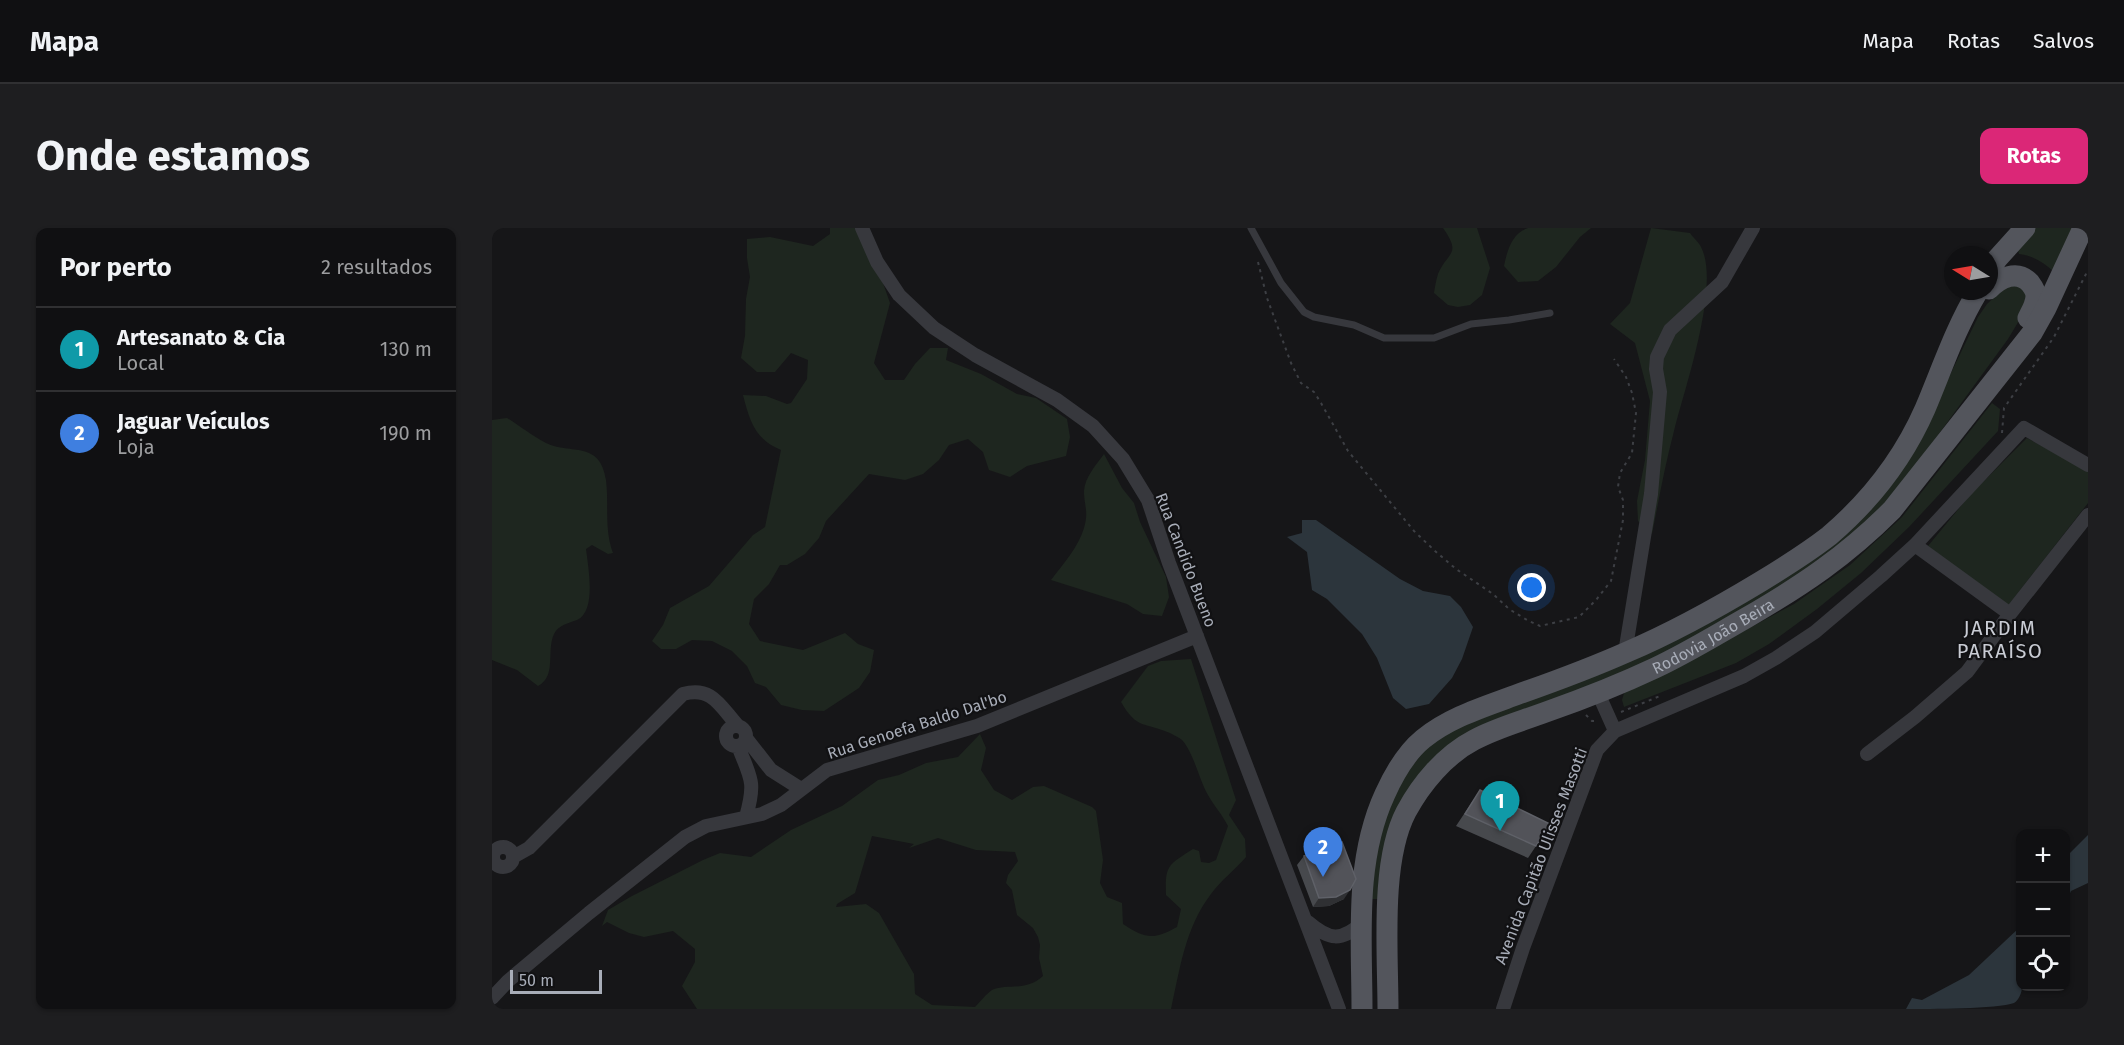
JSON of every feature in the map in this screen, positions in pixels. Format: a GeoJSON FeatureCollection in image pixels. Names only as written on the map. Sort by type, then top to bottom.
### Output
{"type":"FeatureCollection","features":[{"type":"Feature","properties":{"kind":"main road"},"geometry":{"type":"LineString","coordinates":[[1998,259],[2025,228]]}},
{"type":"Feature","properties":{"kind":"main road","name":"Rodovia João Beira"},"geometry":{"type":"LineString","coordinates":[[1388,1009],[1390,867],[1396,836],[1406,813],[1420,789],[1433,773],[1473,741],[1503,727],[1598,693],[1693,649],[1777,601],[1835,562],[1892,510],[2032,333],[2083,228]]}},
{"type":"Feature","properties":{"kind":"main road"},"geometry":{"type":"LineString","coordinates":[[1998,282],[2005,277],[2015,275],[2031,284],[2037,294],[2035,303],[2003,370]]}},
{"type":"Feature","properties":{"kind":"main road","name":"Rodovia João Beira"},"geometry":{"type":"LineString","coordinates":[[1362,1009],[1365,864],[1377,813],[1396,772],[1408,755],[1422,740],[1463,715],[1625,653],[1709,613],[1827,538],[1854,514],[1896,462],[1912,435],[1962,316],[1972,300]]}},
{"type":"Feature","properties":{"kind":"main road"},"geometry":{"type":"LineString","coordinates":[[1962,316],[1978,300]]}},
{"type":"Feature","properties":{"kind":"street","name":"Rua Candido Bueno"},"geometry":{"type":"LineString","coordinates":[[862,228],[877,262],[899,295],[934,328],[975,355],[1058,400],[1093,426],[1123,459],[1148,500],[1197,636],[1339,1009]]}},
{"type":"Feature","properties":{"kind":"street"},"geometry":{"type":"LineString","coordinates":[[1625,653],[1651,494],[1660,392],[1656,369],[1657,357],[1670,330],[1722,282],[1753,228]]}},
{"type":"Feature","properties":{"kind":"street","name":"Avenida Capitão Ulisses Masotti"},"geometry":{"type":"LineString","coordinates":[[1503,1009],[1523,948],[1597,750],[1615,731],[1744,676],[1815,632],[1915,544],[2024,428],[2088,465]]}},
{"type":"Feature","properties":{"kind":"street"},"geometry":{"type":"LineString","coordinates":[[1867,754],[1915,717],[1967,672],[2088,515]]}},
{"type":"Feature","properties":{"kind":"street"},"geometry":{"type":"LineString","coordinates":[[1915,544],[2010,614]]}},
{"type":"Feature","properties":{"kind":"street","name":"Rua Genoefa Baldo Dal'bo"},"geometry":{"type":"LineString","coordinates":[[492,998],[508,981],[580,921],[685,837],[706,826],[762,814],[781,805],[827,770],[977,726],[1197,636]]}},
{"type":"Feature","properties":{"kind":"street"},"geometry":{"type":"LineString","coordinates":[[513,857],[508,848],[495,847],[493,856],[496,869],[508,865],[513,857],[529,848],[683,694],[695,691],[707,693],[738,726],[732,727],[726,735],[730,744],[742,742]]}},
{"type":"Feature","properties":{"kind":"street"},"geometry":{"type":"LineString","coordinates":[[1598,693],[1615,731]]}},
{"type":"Feature","properties":{"kind":"street"},"geometry":{"type":"LineString","coordinates":[[742,742],[771,771],[801,789]]}},
{"type":"Feature","properties":{"kind":"street"},"geometry":{"type":"LineString","coordinates":[[742,742],[752,783],[752,794],[746,817]]}},
{"type":"Feature","properties":{"kind":"street"},"geometry":{"type":"LineString","coordinates":[[1306,920],[1322,934],[1336,937],[1350,934],[1362,923]]}},
{"type":"Feature","properties":{"kind":"lane"},"geometry":{"type":"LineString","coordinates":[[1251,228],[1281,283],[1304,312],[1314,317],[1354,325],[1384,338],[1434,338],[1471,324],[1550,313]]}},
{"type":"Feature","properties":{"kind":"path"},"geometry":{"type":"LineString","coordinates":[[1256,239],[1259,268],[1267,298],[1291,363],[1301,383],[1314,392],[1322,403],[1348,451],[1414,531],[1435,551],[1456,570],[1493,594],[1509,609],[1540,626],[1579,617],[1611,581],[1623,520],[1623,500],[1618,487],[1620,473],[1632,453],[1636,413],[1626,376],[1614,359]]}},
{"type":"Feature","properties":{"kind":"path"},"geometry":{"type":"LineString","coordinates":[[1581,712],[1592,721],[1609,716]]}},
{"type":"Feature","properties":{"kind":"shaded area"},"geometry":{"type":"Polygon","coordinates":[[[830,228],[859,228],[876,263],[890,303],[874,363],[885,380],[904,380],[930,348],[948,348],[946,360],[981,374],[1017,394],[1036,398],[1067,419],[1070,437],[1066,456],[1027,466],[1010,477],[989,470],[983,452],[968,439],[949,445],[939,460],[923,474],[905,480],[869,474],[826,521],[819,538],[805,554],[787,565],[780,565],[769,584],[754,599],[749,624],[760,641],[803,650],[845,633],[858,644],[874,650],[870,672],[859,688],[824,711],[802,710],[781,705],[766,687],[755,683],[747,666],[732,651],[712,641],[692,640],[676,649],[661,649],[652,641],[663,625],[670,608],[709,586],[753,535],[765,527],[781,450],[759,435],[748,413],[743,395],[766,396],[787,404],[791,403],[807,379],[808,360],[791,353],[775,372],[757,372],[741,358],[750,277],[747,239],[770,237],[813,246],[830,234],[830,228]]]}},
{"type":"Feature","properties":{"kind":"shaded area"},"geometry":{"type":"Polygon","coordinates":[[[1443,228],[1477,228],[1490,268],[1482,295],[1470,305],[1458,307],[1448,305],[1434,293],[1438,274],[1452,248],[1452,243],[1443,228]]]}},
{"type":"Feature","properties":{"kind":"shaded area"},"geometry":{"type":"Polygon","coordinates":[[[1528,228],[1591,228],[1580,237],[1556,267],[1538,281],[1518,282],[1504,266],[1514,238],[1522,230],[1528,228]]]}},
{"type":"Feature","properties":{"kind":"shaded area"},"geometry":{"type":"Polygon","coordinates":[[[1651,228],[1690,233],[1701,247],[1706,264],[1707,286],[1699,338],[1671,444],[1652,534],[1638,521],[1637,501],[1645,460],[1650,401],[1635,343],[1610,324],[1630,303],[1651,228]]]}},
{"type":"Feature","properties":{"kind":"shaded area"},"geometry":{"type":"Polygon","coordinates":[[[2035,228],[2075,228],[2054,272],[2038,260],[2019,254],[2017,247],[2035,228]]]}},
{"type":"Feature","properties":{"kind":"shaded area"},"geometry":{"type":"Polygon","coordinates":[[[2018,285],[2027,293],[2023,314],[2008,339],[1898,490],[1854,535],[1729,622],[1433,763],[1382,899],[1370,899],[1377,839],[1401,780],[1434,739],[1756,593],[1919,439],[1978,317],[1991,300],[1998,300],[1998,294],[2006,286],[2018,285]]]}},
{"type":"Feature","properties":{"kind":"shaded area"},"geometry":{"type":"Polygon","coordinates":[[[1992,403],[2000,409],[1998,431],[1909,527],[1861,573],[1769,644],[1736,663],[1624,707],[1622,700],[1625,690],[1675,668],[1794,604],[1850,565],[1902,517],[1992,403]]]}},
{"type":"Feature","properties":{"kind":"shaded area"},"geometry":{"type":"Polygon","coordinates":[[[507,418],[546,443],[591,454],[603,467],[606,480],[608,526],[613,553],[608,554],[592,545],[586,549],[590,588],[587,608],[577,620],[558,628],[554,634],[549,670],[544,682],[538,686],[517,670],[492,660],[492,420],[507,418]]]}},
{"type":"Feature","properties":{"kind":"shaded area"},"geometry":{"type":"Polygon","coordinates":[[[2027,438],[2088,471],[2088,503],[2007,607],[1928,546],[1970,495],[2027,438]]]}},
{"type":"Feature","properties":{"kind":"shaded area"},"geometry":{"type":"Polygon","coordinates":[[[1104,454],[1122,488],[1134,503],[1140,522],[1166,577],[1169,597],[1162,616],[1143,614],[1127,604],[1051,580],[1070,556],[1084,528],[1086,481],[1104,454]]]}},
{"type":"Feature","properties":{"kind":"shaded area"},"geometry":{"type":"Polygon","coordinates":[[[1302,520],[1316,520],[1400,579],[1423,591],[1450,596],[1461,607],[1473,627],[1462,659],[1452,678],[1429,704],[1406,709],[1393,698],[1377,658],[1362,634],[1327,599],[1312,590],[1307,552],[1287,537],[1302,533],[1302,520]]]}},
{"type":"Feature","properties":{"kind":"shaded area"},"geometry":{"type":"Polygon","coordinates":[[[1191,659],[1236,800],[1229,815],[1245,839],[1246,857],[1215,889],[1195,921],[1185,949],[1171,1009],[697,1009],[682,986],[695,962],[695,949],[673,931],[644,937],[629,933],[607,922],[602,926],[608,910],[632,896],[720,853],[751,857],[791,830],[842,806],[878,780],[899,775],[926,763],[958,757],[980,734],[986,748],[981,770],[994,790],[1012,800],[1033,787],[1044,786],[1092,807],[1096,811],[1103,860],[1100,883],[1107,897],[1122,903],[1123,924],[1137,933],[1150,936],[1169,931],[1177,927],[1181,909],[1166,895],[1166,877],[1170,867],[1193,849],[1199,851],[1201,862],[1209,863],[1216,860],[1228,826],[1208,795],[1190,752],[1182,740],[1137,721],[1121,702],[1148,666],[1161,661],[1191,659]],[[872,836],[855,893],[837,904],[836,907],[866,904],[879,913],[914,974],[915,994],[932,1005],[975,1007],[992,990],[1023,986],[1043,976],[1038,937],[1033,928],[1017,915],[1012,890],[1006,883],[1008,875],[1018,861],[1015,852],[976,850],[938,838],[909,848],[914,844],[872,836]]]}},
{"type":"Feature","properties":{"kind":"shaded area"},"geometry":{"type":"Polygon","coordinates":[[[2088,835],[2088,883],[2070,893],[2070,883],[2070,853],[2088,835]]]}},
{"type":"Feature","properties":{"kind":"shaded area"},"geometry":{"type":"Polygon","coordinates":[[[2016,931],[2016,991],[2022,991],[2014,1003],[1979,1008],[1906,1009],[1912,998],[1922,1000],[1969,975],[2016,931]]]}},
{"type":"Feature","properties":{"kind":"building"},"geometry":{"type":"Polygon","coordinates":[[[1480,790],[1550,824],[1536,846],[1465,814],[1480,790]]]}},
{"type":"Feature","properties":{"kind":"building"},"geometry":{"type":"Polygon","coordinates":[[[1342,842],[1356,879],[1350,890],[1336,897],[1319,898],[1304,856],[1342,842]]]}},
{"type":"Feature","properties":{"kind":"place","name":"Artesanato & Cia"},"geometry":{"type":"Point","coordinates":[1500,831]}},
{"type":"Feature","properties":{"kind":"place","name":"Jaguar Veículos"},"geometry":{"type":"Point","coordinates":[1323,877]}},
{"type":"Feature","properties":{"kind":"district","name":"JARDIM PARAÍSO"},"geometry":{"type":"Point","coordinates":[2000,640]}}]}
